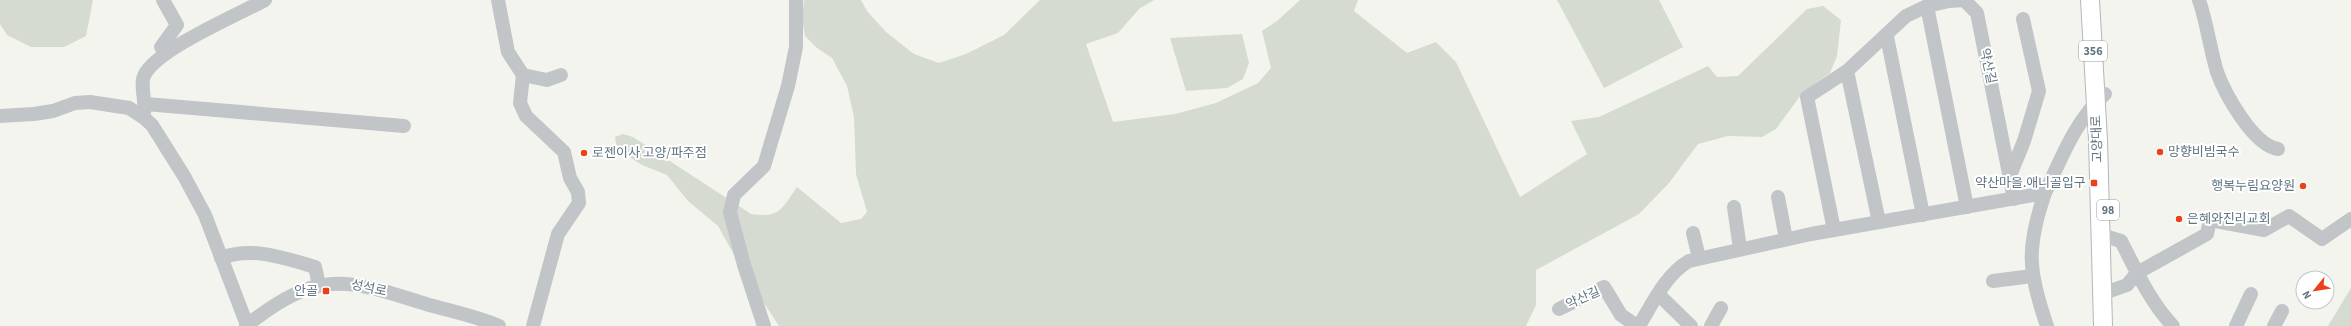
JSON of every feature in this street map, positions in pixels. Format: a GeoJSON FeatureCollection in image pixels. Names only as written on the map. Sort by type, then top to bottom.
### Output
{"type":"FeatureCollection","features":[{"type":"Feature","properties":{"kind":"main road","name":"고양대로"},"geometry":{"type":"LineString","coordinates":[[2090,0],[2100,98],[2108,237],[2110,326]]}},
{"type":"Feature","properties":{"kind":"main road","name":"고양대로"},"geometry":{"type":"LineString","coordinates":[[2100,0],[2103,326]]}},
{"type":"Feature","properties":{"kind":"street"},"geometry":{"type":"LineString","coordinates":[[163,0],[177,25],[161,47],[166,52]]}},
{"type":"Feature","properties":{"kind":"street"},"geometry":{"type":"LineString","coordinates":[[247,326],[205,215],[184,176],[144,111],[143,78],[151,64],[166,52],[265,0]]}},
{"type":"Feature","properties":{"kind":"street"},"geometry":{"type":"LineString","coordinates":[[498,0],[508,52],[523,75],[520,103],[526,116],[564,152],[570,178],[578,192],[579,203],[558,234],[533,326]]}},
{"type":"Feature","properties":{"kind":"street"},"geometry":{"type":"LineString","coordinates":[[764,326],[744,265],[730,212],[734,195],[764,166],[788,86],[796,47],[796,0]]}},
{"type":"Feature","properties":{"kind":"street","name":"약산길"},"geometry":{"type":"LineString","coordinates":[[1834,230],[1807,97],[1848,71],[1887,37],[1906,16],[1927,6],[1949,1],[1964,0],[1977,13],[2011,172],[2014,199]]}},
{"type":"Feature","properties":{"kind":"street"},"geometry":{"type":"LineString","coordinates":[[2199,0],[2217,72],[2227,92],[2238,110],[2259,138],[2268,146],[2278,149]]}},
{"type":"Feature","properties":{"kind":"street"},"geometry":{"type":"LineString","coordinates":[[1927,6],[1967,207]]}},
{"type":"Feature","properties":{"kind":"street","name":"약산길"},"geometry":{"type":"LineString","coordinates":[[2011,172],[2024,141],[2039,91],[2023,19]]}},
{"type":"Feature","properties":{"kind":"street"},"geometry":{"type":"LineString","coordinates":[[1887,37],[1923,215]]}},
{"type":"Feature","properties":{"kind":"street"},"geometry":{"type":"LineString","coordinates":[[1848,71],[1879,222]]}},
{"type":"Feature","properties":{"kind":"street"},"geometry":{"type":"LineString","coordinates":[[523,75],[547,80],[561,75]]}},
{"type":"Feature","properties":{"kind":"street"},"geometry":{"type":"LineString","coordinates":[[2047,326],[2032,276],[2032,232],[2045,193],[2070,139],[2100,98]]}},
{"type":"Feature","properties":{"kind":"street"},"geometry":{"type":"LineString","coordinates":[[0,116],[34,114],[76,103],[90,102],[144,111],[404,126]]}},
{"type":"Feature","properties":{"kind":"street","name":"약산길"},"geometry":{"type":"LineString","coordinates":[[1559,309],[1604,287],[1621,315],[1638,326],[1658,294],[1679,268],[1689,261],[1786,239],[2045,193]]}},
{"type":"Feature","properties":{"kind":"street"},"geometry":{"type":"LineString","coordinates":[[1778,197],[1786,239]]}},
{"type":"Feature","properties":{"kind":"street"},"geometry":{"type":"LineString","coordinates":[[1734,207],[1740,249]]}},
{"type":"Feature","properties":{"kind":"street"},"geometry":{"type":"LineString","coordinates":[[2110,291],[2127,285],[2137,273],[2207,234],[2210,220],[2264,230],[2289,216],[2322,239],[2351,219]]}},
{"type":"Feature","properties":{"kind":"street"},"geometry":{"type":"LineString","coordinates":[[1693,233],[1699,258]]}},
{"type":"Feature","properties":{"kind":"street"},"geometry":{"type":"LineString","coordinates":[[2108,237],[2121,241],[2154,302],[2173,326]]}},
{"type":"Feature","properties":{"kind":"street"},"geometry":{"type":"LineString","coordinates":[[221,258],[232,254],[256,252],[293,260],[315,267],[319,285]]}},
{"type":"Feature","properties":{"kind":"street"},"geometry":{"type":"LineString","coordinates":[[1993,281],[2032,276]]}},
{"type":"Feature","properties":{"kind":"street","name":"성석로"},"geometry":{"type":"LineString","coordinates":[[247,326],[276,303],[319,285],[341,282],[356,284],[499,326]]}},
{"type":"Feature","properties":{"kind":"street"},"geometry":{"type":"LineString","coordinates":[[1658,294],[1691,326]]}},
{"type":"Feature","properties":{"kind":"street"},"geometry":{"type":"LineString","coordinates":[[2236,326],[2251,294]]}},
{"type":"Feature","properties":{"kind":"street"},"geometry":{"type":"LineString","coordinates":[[1711,326],[1721,308]]}},
{"type":"Feature","properties":{"kind":"street"},"geometry":{"type":"LineString","coordinates":[[2274,326],[2282,311]]}},
{"type":"Feature","properties":{"kind":"shaded area"},"geometry":{"type":"Polygon","coordinates":[[[0,0],[93,0],[86,36],[64,47],[31,47],[7,35],[0,24],[0,0]]]}},
{"type":"Feature","properties":{"kind":"shaded area"},"geometry":{"type":"Polygon","coordinates":[[[804,0],[861,0],[867,11],[886,32],[914,54],[939,63],[966,54],[1004,35],[1040,0],[1154,0],[1139,9],[1118,33],[1086,44],[1113,122],[1175,114],[1216,103],[1258,83],[1271,68],[1262,31],[1277,21],[1300,0],[1358,0],[1354,11],[1407,53],[1436,42],[1456,62],[1520,197],[1587,154],[1571,121],[1599,117],[1708,66],[1717,77],[1738,76],[1807,9],[1823,6],[1841,20],[1837,56],[1830,73],[1803,92],[1776,129],[1762,137],[1728,136],[1698,144],[1669,183],[1639,214],[1536,270],[1536,305],[1526,326],[779,326],[743,271],[718,226],[688,201],[667,175],[642,165],[620,151],[616,144],[615,137],[623,134],[633,137],[751,214],[768,215],[779,211],[797,187],[841,223],[861,219],[867,212],[856,174],[854,117],[847,86],[832,58],[817,48],[805,36],[802,18],[804,0]]]}},
{"type":"Feature","properties":{"kind":"shaded area"},"geometry":{"type":"Polygon","coordinates":[[[1557,0],[1659,0],[1683,47],[1604,88],[1557,0]]]}},
{"type":"Feature","properties":{"kind":"shaded area"},"geometry":{"type":"Polygon","coordinates":[[[1242,34],[1249,63],[1243,79],[1227,88],[1186,91],[1170,38],[1242,34]]]}},
{"type":"Feature","properties":{"kind":"shaded area"},"geometry":{"type":"Polygon","coordinates":[[[2351,288],[2351,326],[2328,326],[2351,288]]]}},
{"type":"Feature","properties":{"kind":"place","name":"망향비빔국수"},"geometry":{"type":"Point","coordinates":[2160,152]}},
{"type":"Feature","properties":{"kind":"place","name":"로젠이사 고양/파주점"},"geometry":{"type":"Point","coordinates":[584,153]}},
{"type":"Feature","properties":{"kind":"place","name":"약산마을.애니골입구"},"geometry":{"type":"Point","coordinates":[2094,183]}},
{"type":"Feature","properties":{"kind":"place","name":"행복누림요양원"},"geometry":{"type":"Point","coordinates":[2303,186]}},
{"type":"Feature","properties":{"kind":"place","name":"은혜와진리교회"},"geometry":{"type":"Point","coordinates":[2179,219]}},
{"type":"Feature","properties":{"kind":"place","name":"안골"},"geometry":{"type":"Point","coordinates":[326,291]}}]}
